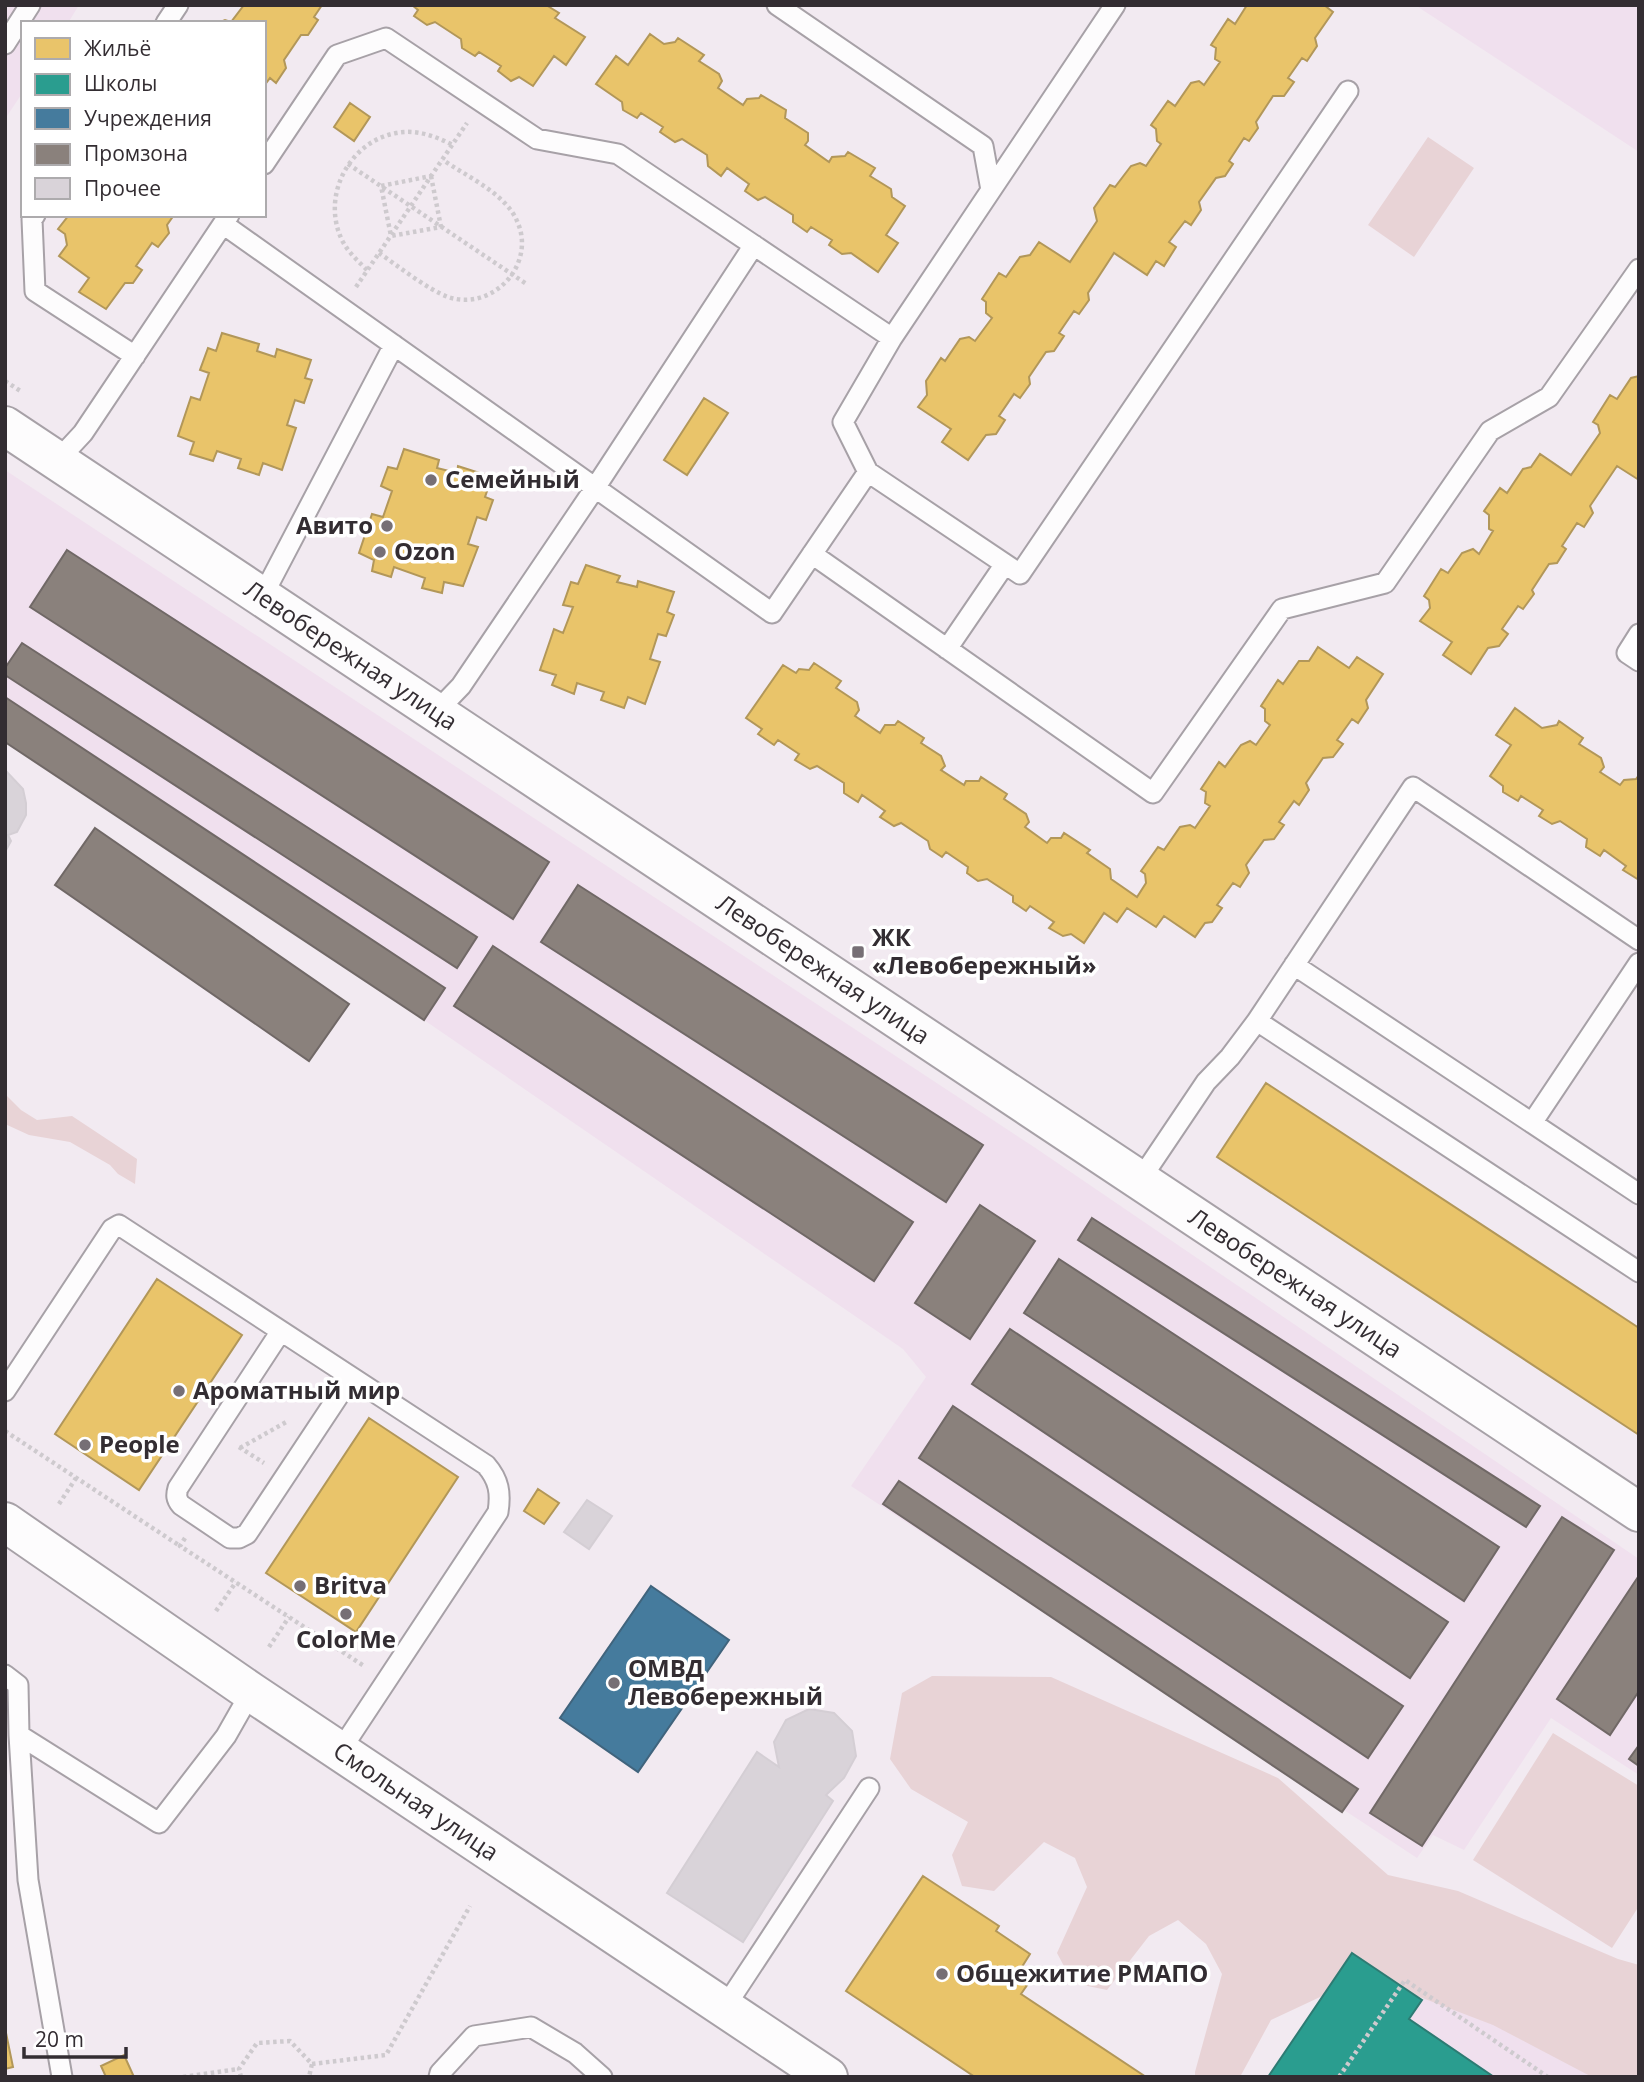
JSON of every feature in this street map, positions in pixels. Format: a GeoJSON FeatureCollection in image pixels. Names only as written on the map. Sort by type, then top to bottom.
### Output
{"type":"FeatureCollection","features":[{"type":"Feature","properties":{"kind":"street","name":"Левобережная улица"},"geometry":{"type":"LineString","coordinates":[[5,426],[1639,1512]]}},
{"type":"Feature","properties":{"kind":"street","name":"Смольная улица"},"geometry":{"type":"LineString","coordinates":[[5,1522],[251,1692],[828,2077]]}},
{"type":"Feature","properties":{"kind":"lane"},"geometry":{"type":"LineString","coordinates":[[5,44],[30,5]]}},
{"type":"Feature","properties":{"kind":"lane"},"geometry":{"type":"LineString","coordinates":[[167,21],[178,5]]}},
{"type":"Feature","properties":{"kind":"lane"},"geometry":{"type":"LineString","coordinates":[[777,5],[983,146],[991,190]]}},
{"type":"Feature","properties":{"kind":"lane"},"geometry":{"type":"LineString","coordinates":[[1115,5],[892,338],[843,422],[868,472],[1020,574],[1348,91]]}},
{"type":"Feature","properties":{"kind":"lane"},"geometry":{"type":"LineString","coordinates":[[266,161],[337,55],[386,38],[537,139],[618,154],[892,338]]}},
{"type":"Feature","properties":{"kind":"lane"},"geometry":{"type":"LineString","coordinates":[[34,217],[35,291],[135,356]]}},
{"type":"Feature","properties":{"kind":"lane"},"geometry":{"type":"LineString","coordinates":[[57,461],[83,433],[226,220],[342,308],[772,613],[868,472]]}},
{"type":"Feature","properties":{"kind":"lane"},"geometry":{"type":"LineString","coordinates":[[436,712],[461,686],[754,245]]}},
{"type":"Feature","properties":{"kind":"lane"},"geometry":{"type":"LineString","coordinates":[[812,554],[1153,793],[1282,609],[1385,583],[1490,430],[1549,397],[1639,269]]}},
{"type":"Feature","properties":{"kind":"lane"},"geometry":{"type":"LineString","coordinates":[[262,597],[394,345]]}},
{"type":"Feature","properties":{"kind":"lane"},"geometry":{"type":"LineString","coordinates":[[947,649],[1005,564]]}},
{"type":"Feature","properties":{"kind":"lane"},"geometry":{"type":"LineString","coordinates":[[1639,634],[1627,653],[1639,661]]}},
{"type":"Feature","properties":{"kind":"lane"},"geometry":{"type":"LineString","coordinates":[[1140,1180],[1206,1082],[1230,1057],[1257,1021],[1413,787],[1639,940]]}},
{"type":"Feature","properties":{"kind":"lane"},"geometry":{"type":"LineString","coordinates":[[1532,1123],[1639,963]]}},
{"type":"Feature","properties":{"kind":"lane"},"geometry":{"type":"LineString","coordinates":[[1294,965],[1639,1194]]}},
{"type":"Feature","properties":{"kind":"lane"},"geometry":{"type":"LineString","coordinates":[[1257,1021],[1639,1272]]}},
{"type":"Feature","properties":{"kind":"lane"},"geometry":{"type":"LineString","coordinates":[[5,1391],[112,1229],[122,1226],[486,1465],[498,1483],[498,1512],[340,1751]]}},
{"type":"Feature","properties":{"kind":"lane"},"geometry":{"type":"LineString","coordinates":[[281,1331],[176,1493],[181,1505],[230,1538],[247,1534],[351,1377]]}},
{"type":"Feature","properties":{"kind":"lane"},"geometry":{"type":"LineString","coordinates":[[5,1675],[18,1685],[28,1880],[62,2077]]}},
{"type":"Feature","properties":{"kind":"lane"},"geometry":{"type":"LineString","coordinates":[[19,1735],[159,1823],[226,1736],[251,1692]]}},
{"type":"Feature","properties":{"kind":"lane"},"geometry":{"type":"LineString","coordinates":[[725,2007],[869,1788]]}},
{"type":"Feature","properties":{"kind":"lane"},"geometry":{"type":"LineString","coordinates":[[439,2077],[474,2036],[531,2027],[575,2053],[602,2077]]}},
{"type":"Feature","properties":{"kind":"path"},"geometry":{"type":"LineString","coordinates":[[342,308],[482,102]]}},
{"type":"Feature","properties":{"kind":"path"},"geometry":{"type":"LineString","coordinates":[[368,270],[353,257],[335,222],[334,202],[338,183],[348,164],[360,150],[377,139],[396,133],[416,132],[435,136],[453,145]]}},
{"type":"Feature","properties":{"kind":"path"},"geometry":{"type":"LineString","coordinates":[[379,253],[434,290],[448,297],[464,300],[495,292],[512,275],[522,253],[522,237],[510,208],[443,160]]}},
{"type":"Feature","properties":{"kind":"path"},"geometry":{"type":"LineString","coordinates":[[348,164],[528,285]]}},
{"type":"Feature","properties":{"kind":"path"},"geometry":{"type":"LineString","coordinates":[[381,186],[431,176]]}},
{"type":"Feature","properties":{"kind":"path"},"geometry":{"type":"LineString","coordinates":[[431,176],[441,227]]}},
{"type":"Feature","properties":{"kind":"path"},"geometry":{"type":"LineString","coordinates":[[381,186],[391,236]]}},
{"type":"Feature","properties":{"kind":"path"},"geometry":{"type":"LineString","coordinates":[[391,236],[441,227]]}},
{"type":"Feature","properties":{"kind":"path"},"geometry":{"type":"LineString","coordinates":[[5,1431],[386,1681]]}},
{"type":"Feature","properties":{"kind":"path"},"geometry":{"type":"LineString","coordinates":[[215,1431],[285,1476]]}},
{"type":"Feature","properties":{"kind":"path"},"geometry":{"type":"LineString","coordinates":[[59,1504],[76,1478]]}},
{"type":"Feature","properties":{"kind":"path"},"geometry":{"type":"LineString","coordinates":[[180,1546],[199,1517]]}},
{"type":"Feature","properties":{"kind":"path"},"geometry":{"type":"LineString","coordinates":[[216,1611],[236,1582]]}},
{"type":"Feature","properties":{"kind":"path"},"geometry":{"type":"LineString","coordinates":[[269,1647],[289,1617]]}},
{"type":"Feature","properties":{"kind":"path"},"geometry":{"type":"LineString","coordinates":[[312,2064],[386,2055],[470,1906]]}},
{"type":"Feature","properties":{"kind":"path"},"geometry":{"type":"LineString","coordinates":[[1339,2077],[1405,1980],[1548,2077]]}},
{"type":"Feature","properties":{"kind":"path"},"geometry":{"type":"LineString","coordinates":[[183,2077],[239,2069],[257,2043],[290,2041],[312,2064]]}},
{"type":"Feature","properties":{"kind":"path"},"geometry":{"type":"LineString","coordinates":[[309,2077],[312,2064]]}},
{"type":"Feature","properties":{"kind":"path"},"geometry":{"type":"LineString","coordinates":[[239,2069],[241,2077]]}},
{"type":"Feature","properties":{"kind":"shaded area"},"geometry":{"type":"Polygon","coordinates":[[[5,5],[79,5],[69,21],[21,21],[21,95],[5,119],[5,5]]]}},
{"type":"Feature","properties":{"kind":"shaded area"},"geometry":{"type":"Polygon","coordinates":[[[1415,5],[1639,5],[1639,152],[1415,5]]]}},
{"type":"Feature","properties":{"kind":"shaded area"},"geometry":{"type":"Polygon","coordinates":[[[1428,137],[1474,168],[1414,257],[1368,225],[1428,137]]]}},
{"type":"Feature","properties":{"kind":"shaded area"},"geometry":{"type":"Polygon","coordinates":[[[5,470],[1034,1147],[1639,1559],[1639,1775],[1551,1718],[1464,1850],[1433,1835],[1417,1858],[851,1486],[926,1377],[903,1349],[424,1020],[5,742],[5,470]]]}},
{"type":"Feature","properties":{"kind":"shaded area"},"geometry":{"type":"Polygon","coordinates":[[[5,1094],[21,1110],[37,1120],[72,1116],[137,1159],[135,1184],[118,1174],[110,1165],[70,1142],[29,1135],[5,1124],[5,1094]]]}},
{"type":"Feature","properties":{"kind":"shaded area"},"geometry":{"type":"Polygon","coordinates":[[[932,1676],[1051,1677],[1278,1778],[1388,1875],[1458,1891],[1618,1959],[1639,1965],[1639,2077],[1592,2077],[1493,2025],[1365,1976],[1271,2020],[1240,2077],[1195,2077],[1222,1974],[1206,1944],[1178,1920],[1149,1936],[1107,1990],[1073,1983],[1057,1953],[1087,1887],[1075,1858],[1044,1842],[994,1891],[962,1886],[952,1855],[968,1822],[911,1789],[890,1759],[902,1693],[932,1676]]]}},
{"type":"Feature","properties":{"kind":"shaded area"},"geometry":{"type":"Polygon","coordinates":[[[1553,1733],[1639,1786],[1639,1906],[1612,1948],[1473,1860],[1553,1733]]]}},
{"type":"Feature","properties":{"kind":"shaded area"},"geometry":{"type":"Polygon","coordinates":[[[1352,1953],[1422,2000],[1450,1958],[1626,2077],[1268,2077],[1352,1953]]]}},
{"type":"Feature","properties":{"kind":"building: Жильё"},"geometry":{"type":"Polygon","coordinates":[[[244,5],[322,5],[314,17],[318,20],[308,35],[301,35],[284,60],[286,68],[276,83],[270,78],[266,83],[266,21],[232,21],[244,5]]]}},
{"type":"Feature","properties":{"kind":"building: Жильё"},"geometry":{"type":"Polygon","coordinates":[[[412,5],[546,5],[559,13],[555,18],[585,37],[566,65],[554,56],[533,86],[519,77],[511,81],[498,71],[501,66],[479,52],[475,56],[462,48],[461,39],[435,22],[427,25],[414,16],[418,10],[412,5]]]}},
{"type":"Feature","properties":{"kind":"building: Жильё"},"geometry":{"type":"Polygon","coordinates":[[[1247,5],[1324,5],[1333,12],[1315,38],[1317,46],[1307,61],[1302,58],[1288,78],[1294,82],[1284,96],[1273,96],[1256,122],[1258,128],[1249,141],[1244,138],[1229,161],[1233,164],[1225,176],[1216,178],[1199,202],[1201,210],[1191,225],[1185,221],[1169,242],[1176,247],[1164,266],[1156,261],[1147,275],[1114,253],[1088,293],[1089,300],[1079,314],[1074,311],[1059,333],[1064,336],[1054,351],[1046,352],[1029,377],[1030,384],[1020,398],[1014,394],[999,416],[1005,420],[996,434],[986,435],[968,460],[942,442],[951,429],[918,407],[927,395],[926,381],[941,358],[945,361],[960,339],[969,337],[975,341],[992,318],[986,313],[986,302],[982,299],[999,273],[1006,277],[1020,257],[1030,255],[1039,242],[1070,262],[1097,221],[1094,208],[1110,185],[1115,187],[1131,166],[1140,163],[1146,166],[1161,144],[1157,141],[1156,129],[1151,125],[1168,101],[1175,106],[1191,83],[1199,81],[1204,85],[1220,62],[1215,59],[1216,48],[1211,45],[1228,19],[1235,24],[1247,5]]]}},
{"type":"Feature","properties":{"kind":"building: Жильё"},"geometry":{"type":"Polygon","coordinates":[[[650,34],[664,44],[675,42],[678,38],[704,55],[699,61],[719,74],[722,81],[718,88],[743,105],[747,99],[759,98],[761,95],[786,110],[785,118],[808,133],[805,145],[829,162],[832,157],[845,156],[848,152],[875,168],[870,176],[891,189],[892,197],[905,206],[886,235],[898,243],[878,272],[851,253],[842,254],[829,245],[832,240],[811,227],[807,232],[793,222],[793,215],[765,197],[758,200],[745,191],[749,184],[727,168],[721,176],[708,166],[707,155],[682,139],[675,142],[660,132],[663,127],[641,113],[637,118],[623,110],[622,102],[596,84],[616,56],[628,65],[650,34]]]}},
{"type":"Feature","properties":{"kind":"building: Жильё"},"geometry":{"type":"Polygon","coordinates":[[[350,103],[370,117],[354,141],[334,127],[350,103]]]}},
{"type":"Feature","properties":{"kind":"building: Жильё"},"geometry":{"type":"Polygon","coordinates":[[[67,217],[173,217],[167,225],[169,233],[158,247],[152,243],[136,266],[142,270],[133,283],[125,283],[106,309],[79,292],[89,278],[59,256],[67,245],[65,234],[58,229],[67,217]]]}},
{"type":"Feature","properties":{"kind":"building: Жильё"},"geometry":{"type":"Polygon","coordinates":[[[222,333],[259,344],[257,351],[275,357],[277,349],[311,360],[305,378],[312,380],[304,403],[295,400],[287,425],[296,428],[282,470],[263,463],[259,475],[238,468],[241,459],[217,451],[213,461],[190,454],[194,442],[178,436],[191,397],[200,400],[209,373],[200,370],[208,348],[216,351],[222,333]]]}},
{"type":"Feature","properties":{"kind":"building: Жильё"},"geometry":{"type":"Polygon","coordinates":[[[1639,376],[1639,480],[1617,466],[1590,506],[1593,513],[1584,527],[1577,523],[1562,546],[1566,549],[1557,563],[1549,564],[1532,590],[1534,594],[1523,609],[1518,606],[1502,629],[1508,634],[1499,646],[1488,648],[1471,674],[1443,655],[1452,642],[1420,621],[1430,608],[1429,600],[1424,596],[1441,569],[1448,573],[1462,553],[1473,549],[1479,554],[1493,531],[1489,529],[1489,515],[1484,511],[1500,488],[1507,493],[1523,469],[1531,467],[1540,454],[1571,475],[1600,433],[1598,425],[1593,422],[1610,395],[1617,399],[1631,378],[1639,376]]]}},
{"type":"Feature","properties":{"kind":"building: Жильё"},"geometry":{"type":"Polygon","coordinates":[[[704,398],[728,413],[687,475],[664,460],[704,398]]]}},
{"type":"Feature","properties":{"kind":"building: Жильё"},"geometry":{"type":"Polygon","coordinates":[[[404,449],[439,460],[437,468],[457,473],[458,466],[492,477],[485,497],[493,500],[486,520],[477,517],[468,544],[478,547],[463,586],[444,582],[442,593],[422,588],[425,578],[394,567],[391,577],[372,571],[374,560],[359,553],[372,514],[383,517],[392,491],[381,486],[388,467],[397,469],[404,449]]]}},
{"type":"Feature","properties":{"kind":"building: Жильё"},"geometry":{"type":"Polygon","coordinates":[[[586,565],[620,576],[617,582],[637,587],[638,581],[674,592],[667,612],[674,615],[666,636],[658,634],[650,659],[660,662],[645,704],[628,697],[624,708],[601,700],[604,692],[577,683],[574,694],[552,685],[556,675],[540,670],[554,629],[563,633],[573,607],[563,605],[571,582],[578,584],[586,565]]]}},
{"type":"Feature","properties":{"kind":"building: Жильё"},"geometry":{"type":"Polygon","coordinates":[[[1318,647],[1349,668],[1357,657],[1383,674],[1366,700],[1368,708],[1358,723],[1352,719],[1337,740],[1343,744],[1333,757],[1323,758],[1306,783],[1309,790],[1299,805],[1294,801],[1279,822],[1284,825],[1274,839],[1264,840],[1246,865],[1249,873],[1240,887],[1233,883],[1217,905],[1222,908],[1212,922],[1205,923],[1195,937],[1164,916],[1156,927],[1127,908],[1117,922],[1104,913],[1084,943],[1071,934],[1063,936],[1049,928],[1054,922],[1030,906],[1026,911],[1013,902],[1013,896],[987,879],[978,881],[967,873],[968,867],[946,852],[942,857],[930,849],[928,841],[901,823],[894,826],[880,817],[885,811],[862,795],[858,802],[844,793],[844,783],[817,766],[810,769],[795,760],[799,754],[778,740],[774,745],[758,734],[762,729],[746,718],[783,665],[796,673],[799,669],[809,670],[814,663],[841,681],[836,688],[857,702],[859,710],[855,716],[880,733],[885,725],[895,725],[898,721],[924,738],[921,743],[941,756],[945,766],[941,770],[964,785],[966,781],[979,781],[981,777],[1007,794],[1004,799],[1026,814],[1029,822],[1025,827],[1047,843],[1051,838],[1061,838],[1064,833],[1090,850],[1087,853],[1110,869],[1111,879],[1137,897],[1146,883],[1145,874],[1141,871],[1158,847],[1164,850],[1180,827],[1190,825],[1195,828],[1210,806],[1205,803],[1206,792],[1201,789],[1219,762],[1225,767],[1241,745],[1250,741],[1256,745],[1270,725],[1265,721],[1265,709],[1261,706],[1278,680],[1283,684],[1299,661],[1309,661],[1318,647]]]}},
{"type":"Feature","properties":{"kind":"building: Жильё"},"geometry":{"type":"Polygon","coordinates":[[[1515,708],[1542,728],[1557,725],[1559,721],[1583,738],[1579,744],[1601,758],[1604,767],[1600,772],[1620,785],[1624,780],[1636,779],[1639,775],[1639,880],[1623,870],[1626,866],[1604,850],[1600,856],[1586,847],[1587,839],[1560,821],[1552,824],[1539,816],[1543,810],[1521,796],[1518,801],[1503,792],[1503,786],[1490,776],[1511,745],[1496,735],[1515,708]]]}},
{"type":"Feature","properties":{"kind":"building: Жильё"},"geometry":{"type":"Polygon","coordinates":[[[1266,1083],[1639,1328],[1639,1435],[1217,1157],[1266,1083]]]}},
{"type":"Feature","properties":{"kind":"building: Жильё"},"geometry":{"type":"Polygon","coordinates":[[[157,1279],[242,1335],[139,1490],[55,1434],[157,1279]]]}},
{"type":"Feature","properties":{"kind":"building: Жильё"},"geometry":{"type":"Polygon","coordinates":[[[369,1418],[458,1477],[356,1632],[266,1573],[369,1418]]]}},
{"type":"Feature","properties":{"kind":"building: Жильё"},"geometry":{"type":"Polygon","coordinates":[[[538,1489],[559,1503],[544,1524],[524,1511],[538,1489]]]}},
{"type":"Feature","properties":{"kind":"building: Жильё","name":"Общежитие РМАПО"},"geometry":{"type":"Polygon","coordinates":[[[923,1876],[999,1926],[996,1931],[1030,1954],[1020,1970],[1032,1978],[1021,1994],[1146,2077],[975,2077],[846,1991],[923,1876]]]}},
{"type":"Feature","properties":{"kind":"building: Жильё"},"geometry":{"type":"Polygon","coordinates":[[[5,2028],[13,2067],[5,2069],[5,2028]]]}},
{"type":"Feature","properties":{"kind":"building: Жильё"},"geometry":{"type":"Polygon","coordinates":[[[124,2055],[134,2077],[106,2077],[101,2066],[124,2055]]]}},
{"type":"Feature","properties":{"kind":"building: Школы"},"geometry":{"type":"Polygon","coordinates":[[[1352,1953],[1422,2000],[1409,2019],[1494,2077],[1268,2077],[1352,1953]]]}},
{"type":"Feature","properties":{"kind":"building: Учреждения"},"geometry":{"type":"Polygon","coordinates":[[[651,1586],[729,1640],[638,1772],[560,1718],[651,1586]]]}},
{"type":"Feature","properties":{"kind":"building: Промзона"},"geometry":{"type":"Polygon","coordinates":[[[67,550],[549,862],[513,919],[30,607],[67,550]]]}},
{"type":"Feature","properties":{"kind":"building: Промзона"},"geometry":{"type":"Polygon","coordinates":[[[22,643],[477,937],[457,968],[5,675],[5,668],[22,643]]]}},
{"type":"Feature","properties":{"kind":"building: Промзона"},"geometry":{"type":"Polygon","coordinates":[[[5,697],[445,988],[424,1020],[5,742],[5,697]]]}},
{"type":"Feature","properties":{"kind":"building: Промзона"},"geometry":{"type":"Polygon","coordinates":[[[95,828],[349,1004],[309,1061],[55,885],[95,828]]]}},
{"type":"Feature","properties":{"kind":"building: Промзона"},"geometry":{"type":"Polygon","coordinates":[[[578,885],[983,1145],[946,1202],[541,942],[578,885]]]}},
{"type":"Feature","properties":{"kind":"building: Промзона"},"geometry":{"type":"Polygon","coordinates":[[[493,946],[913,1222],[874,1281],[454,1006],[493,946]]]}},
{"type":"Feature","properties":{"kind":"building: Промзона"},"geometry":{"type":"Polygon","coordinates":[[[980,1205],[1035,1241],[970,1339],[915,1303],[980,1205]]]}},
{"type":"Feature","properties":{"kind":"building: Промзона"},"geometry":{"type":"Polygon","coordinates":[[[1092,1218],[1540,1506],[1526,1527],[1078,1240],[1092,1218]]]}},
{"type":"Feature","properties":{"kind":"building: Промзона"},"geometry":{"type":"Polygon","coordinates":[[[1059,1259],[1499,1547],[1464,1601],[1024,1313],[1059,1259]]]}},
{"type":"Feature","properties":{"kind":"building: Промзона"},"geometry":{"type":"Polygon","coordinates":[[[1010,1329],[1448,1622],[1410,1678],[972,1384],[1010,1329]]]}},
{"type":"Feature","properties":{"kind":"building: Промзона"},"geometry":{"type":"Polygon","coordinates":[[[953,1406],[1403,1706],[1368,1758],[919,1458],[953,1406]]]}},
{"type":"Feature","properties":{"kind":"building: Промзона"},"geometry":{"type":"Polygon","coordinates":[[[899,1481],[1358,1789],[1342,1812],[883,1504],[899,1481]]]}},
{"type":"Feature","properties":{"kind":"building: Промзона"},"geometry":{"type":"Polygon","coordinates":[[[1562,1517],[1614,1550],[1422,1846],[1370,1813],[1562,1517]]]}},
{"type":"Feature","properties":{"kind":"building: Промзона"},"geometry":{"type":"Polygon","coordinates":[[[1638,1577],[1639,1691],[1610,1735],[1557,1699],[1638,1577]]]}},
{"type":"Feature","properties":{"kind":"building: Промзона"},"geometry":{"type":"Polygon","coordinates":[[[1639,1745],[1639,1766],[1629,1759],[1639,1745]]]}},
{"type":"Feature","properties":{"kind":"building: Прочее"},"geometry":{"type":"Polygon","coordinates":[[[5,770],[23,789],[26,815],[17,832],[8,835],[11,841],[5,852],[5,770]]]}},
{"type":"Feature","properties":{"kind":"building: Прочее"},"geometry":{"type":"Polygon","coordinates":[[[587,1500],[612,1516],[589,1549],[564,1532],[587,1500]]]}},
{"type":"Feature","properties":{"kind":"building: Прочее"},"geometry":{"type":"Polygon","coordinates":[[[809,1709],[834,1713],[852,1731],[856,1756],[844,1778],[826,1795],[833,1801],[743,1942],[667,1893],[757,1752],[779,1767],[774,1742],[786,1720],[809,1709]]]}},
{"type":"Feature","properties":{"kind":"place","name":"Семейный"},"geometry":{"type":"Point","coordinates":[431,480]}},
{"type":"Feature","properties":{"kind":"place","name":"Авито"},"geometry":{"type":"Point","coordinates":[387,526]}},
{"type":"Feature","properties":{"kind":"place","name":"Ozon"},"geometry":{"type":"Point","coordinates":[380,552]}},
{"type":"Feature","properties":{"kind":"place","name":"ЖК «Левобережный»"},"geometry":{"type":"Point","coordinates":[858,952]}},
{"type":"Feature","properties":{"kind":"place","name":"Ароматный мир"},"geometry":{"type":"Point","coordinates":[179,1391]}},
{"type":"Feature","properties":{"kind":"place","name":"People"},"geometry":{"type":"Point","coordinates":[85,1445]}},
{"type":"Feature","properties":{"kind":"place","name":"Britva"},"geometry":{"type":"Point","coordinates":[300,1586]}},
{"type":"Feature","properties":{"kind":"place","name":"ColorMe"},"geometry":{"type":"Point","coordinates":[346,1614]}},
{"type":"Feature","properties":{"kind":"place","name":"ОМВД Левобережный"},"geometry":{"type":"Point","coordinates":[614,1683]}},
{"type":"Feature","properties":{"kind":"place","name":"Общежитие РМАПО"},"geometry":{"type":"Point","coordinates":[942,1974]}}]}
